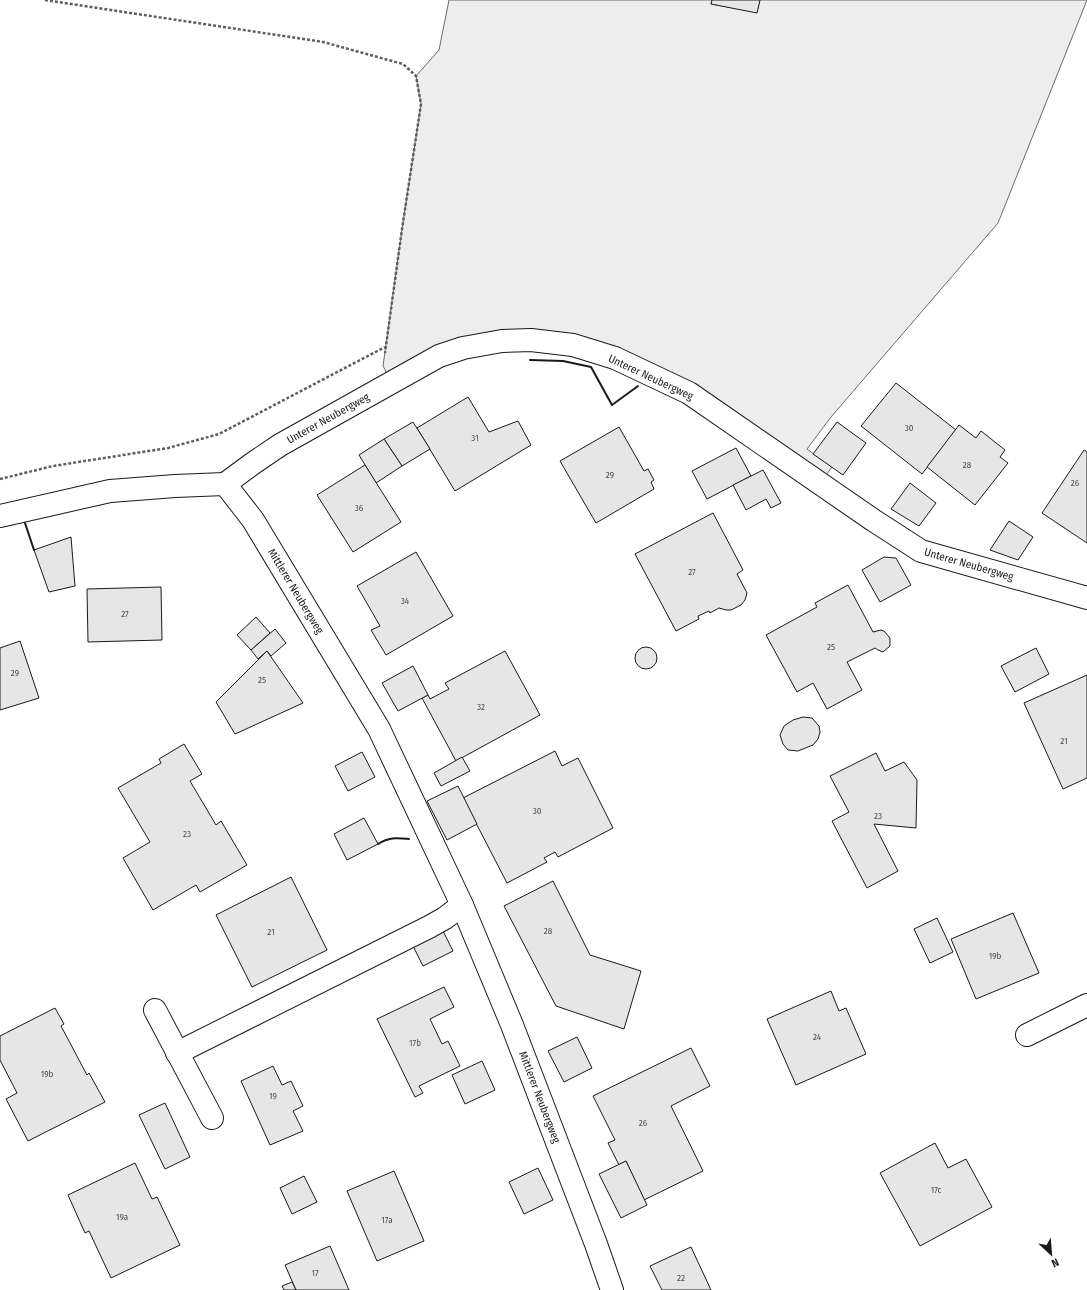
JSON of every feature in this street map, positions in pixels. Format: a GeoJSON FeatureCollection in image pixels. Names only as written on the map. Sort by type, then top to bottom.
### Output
{"type":"FeatureCollection","features":[{"type":"Feature","properties":{"kind":"street","name":"Unterer Neubergweg"},"geometry":{"type":"LineString","coordinates":[[225,484],[280,445],[439,356],[463,348],[502,340],[531,340],[573,345],[615,358],[689,392],[874,520],[922,551],[1087,598]]}},
{"type":"Feature","properties":{"kind":"street"},"geometry":{"type":"LineString","coordinates":[[0,516],[110,492],[175,486],[225,484]]}},
{"type":"Feature","properties":{"kind":"street","name":"Mittlerer Neubergweg"},"geometry":{"type":"LineString","coordinates":[[225,484],[253,520],[379,729],[462,905],[512,1025],[598,1249],[612,1290]]}},
{"type":"Feature","properties":{"kind":"street"},"geometry":{"type":"LineString","coordinates":[[178,1053],[429,927],[445,918],[462,905]]}},
{"type":"Feature","properties":{"kind":"street"},"geometry":{"type":"LineString","coordinates":[[1027,1035],[1087,1005]]}},
{"type":"Feature","properties":{"kind":"street"},"geometry":{"type":"LineString","coordinates":[[155,1010],[212,1118]]}},
{"type":"Feature","properties":{"kind":"path"},"geometry":{"type":"LineString","coordinates":[[45,0],[323,42],[403,64],[416,76],[421,104],[383,366],[392,383]]}},
{"type":"Feature","properties":{"kind":"path"},"geometry":{"type":"LineString","coordinates":[[0,479],[53,466],[168,448],[218,434],[386,347]]}},
{"type":"Feature","properties":{"kind":"shaded area"},"geometry":{"type":"Polygon","coordinates":[[[449,0],[712,0],[711,4],[757,12],[760,0],[1087,0],[998,223],[831,417],[807,449],[832,467],[820,483],[615,358],[502,341],[392,383],[383,366],[421,104],[416,76],[439,50],[449,0]]]}},
{"type":"Feature","properties":{"kind":"building"},"geometry":{"type":"Polygon","coordinates":[[[712,0],[760,0],[757,13],[711,4],[712,0]]]}},
{"type":"Feature","properties":{"kind":"building"},"geometry":{"type":"Polygon","coordinates":[[[896,383],[956,430],[922,474],[861,426],[896,383]]]}},
{"type":"Feature","properties":{"kind":"building"},"geometry":{"type":"Polygon","coordinates":[[[468,397],[489,432],[518,421],[531,445],[455,491],[417,428],[468,397]]]}},
{"type":"Feature","properties":{"kind":"building"},"geometry":{"type":"Polygon","coordinates":[[[413,422],[430,449],[402,466],[384,439],[413,422]]]}},
{"type":"Feature","properties":{"kind":"building"},"geometry":{"type":"Polygon","coordinates":[[[837,422],[866,443],[843,475],[813,454],[837,422]]]}},
{"type":"Feature","properties":{"kind":"building"},"geometry":{"type":"Polygon","coordinates":[[[959,425],[976,438],[981,431],[1005,450],[1000,457],[1008,463],[975,505],[927,467],[959,425]]]}},
{"type":"Feature","properties":{"kind":"building"},"geometry":{"type":"Polygon","coordinates":[[[619,427],[644,471],[648,469],[654,480],[651,482],[654,489],[596,523],[560,461],[619,427]]]}},
{"type":"Feature","properties":{"kind":"building"},"geometry":{"type":"Polygon","coordinates":[[[384,439],[402,466],[376,483],[359,455],[384,439]]]}},
{"type":"Feature","properties":{"kind":"building"},"geometry":{"type":"Polygon","coordinates":[[[736,448],[751,476],[707,499],[692,471],[736,448]]]}},
{"type":"Feature","properties":{"kind":"building"},"geometry":{"type":"Polygon","coordinates":[[[1084,450],[1087,452],[1087,543],[1042,513],[1084,450]]]}},
{"type":"Feature","properties":{"kind":"building"},"geometry":{"type":"Polygon","coordinates":[[[365,465],[401,522],[353,552],[317,495],[365,465]]]}},
{"type":"Feature","properties":{"kind":"building"},"geometry":{"type":"Polygon","coordinates":[[[763,470],[781,503],[771,508],[766,499],[746,510],[733,485],[763,470]]]}},
{"type":"Feature","properties":{"kind":"building"},"geometry":{"type":"Polygon","coordinates":[[[910,483],[936,503],[919,526],[891,509],[910,483]]]}},
{"type":"Feature","properties":{"kind":"building"},"geometry":{"type":"Polygon","coordinates":[[[713,513],[743,570],[737,574],[747,593],[745,600],[741,605],[731,610],[719,608],[710,613],[709,611],[698,616],[699,619],[676,631],[635,554],[713,513]]]}},
{"type":"Feature","properties":{"kind":"building"},"geometry":{"type":"Polygon","coordinates":[[[1009,521],[1033,537],[1018,560],[990,550],[1009,521]]]}},
{"type":"Feature","properties":{"kind":"building"},"geometry":{"type":"Polygon","coordinates":[[[71,537],[75,586],[49,592],[34,550],[71,537]]]}},
{"type":"Feature","properties":{"kind":"building"},"geometry":{"type":"Polygon","coordinates":[[[416,552],[453,616],[386,655],[371,630],[380,626],[357,586],[416,552]]]}},
{"type":"Feature","properties":{"kind":"building"},"geometry":{"type":"Polygon","coordinates":[[[884,557],[896,558],[911,585],[880,602],[862,570],[884,557]]]}},
{"type":"Feature","properties":{"kind":"building"},"geometry":{"type":"Polygon","coordinates":[[[848,585],[873,632],[881,630],[884,631],[890,638],[890,646],[883,652],[875,648],[847,662],[862,690],[827,709],[813,683],[797,692],[766,635],[817,607],[815,603],[848,585]]]}},
{"type":"Feature","properties":{"kind":"building"},"geometry":{"type":"Polygon","coordinates":[[[161,587],[162,640],[88,642],[87,589],[161,587]]]}},
{"type":"Feature","properties":{"kind":"building"},"geometry":{"type":"Polygon","coordinates":[[[256,617],[270,633],[251,650],[237,635],[256,617]]]}},
{"type":"Feature","properties":{"kind":"building"},"geometry":{"type":"Polygon","coordinates":[[[275,629],[286,643],[271,656],[267,651],[258,659],[251,650],[275,629]]]}},
{"type":"Feature","properties":{"kind":"building"},"geometry":{"type":"Polygon","coordinates":[[[20,641],[39,698],[0,710],[0,648],[20,641]]]}},
{"type":"Feature","properties":{"kind":"building"},"geometry":{"type":"Polygon","coordinates":[[[646,647],[654,650],[657,658],[654,666],[646,669],[638,666],[635,658],[638,650],[646,647]]]}},
{"type":"Feature","properties":{"kind":"building"},"geometry":{"type":"Polygon","coordinates":[[[1036,648],[1049,674],[1015,692],[1001,666],[1036,648]]]}},
{"type":"Feature","properties":{"kind":"building"},"geometry":{"type":"Polygon","coordinates":[[[267,651],[303,703],[235,734],[216,702],[267,651]]]}},
{"type":"Feature","properties":{"kind":"building"},"geometry":{"type":"Polygon","coordinates":[[[505,651],[540,715],[456,761],[422,698],[428,695],[430,699],[449,689],[445,683],[505,651]]]}},
{"type":"Feature","properties":{"kind":"building"},"geometry":{"type":"Polygon","coordinates":[[[413,666],[428,695],[398,711],[382,683],[413,666]]]}},
{"type":"Feature","properties":{"kind":"building"},"geometry":{"type":"Polygon","coordinates":[[[1087,675],[1087,778],[1063,789],[1024,703],[1087,675]]]}},
{"type":"Feature","properties":{"kind":"building"},"geometry":{"type":"Polygon","coordinates":[[[803,717],[812,718],[819,726],[820,732],[818,739],[813,745],[798,751],[788,750],[783,744],[780,735],[784,726],[793,720],[803,717]]]}},
{"type":"Feature","properties":{"kind":"building"},"geometry":{"type":"Polygon","coordinates":[[[184,744],[202,774],[190,781],[216,825],[221,821],[247,865],[200,892],[196,885],[153,910],[123,858],[150,842],[118,788],[161,763],[159,759],[184,744]]]}},
{"type":"Feature","properties":{"kind":"building"},"geometry":{"type":"Polygon","coordinates":[[[555,751],[562,766],[578,758],[613,828],[558,857],[555,852],[544,858],[547,862],[507,883],[463,798],[555,751]]]}},
{"type":"Feature","properties":{"kind":"building"},"geometry":{"type":"Polygon","coordinates":[[[362,752],[375,777],[348,791],[335,766],[362,752]]]}},
{"type":"Feature","properties":{"kind":"building"},"geometry":{"type":"Polygon","coordinates":[[[876,753],[885,771],[904,762],[917,780],[916,828],[874,824],[898,871],[867,888],[832,821],[849,812],[830,776],[876,753]]]}},
{"type":"Feature","properties":{"kind":"building"},"geometry":{"type":"Polygon","coordinates":[[[462,757],[470,771],[441,786],[434,773],[462,757]]]}},
{"type":"Feature","properties":{"kind":"building"},"geometry":{"type":"Polygon","coordinates":[[[458,786],[477,824],[447,840],[427,801],[458,786]]]}},
{"type":"Feature","properties":{"kind":"building"},"geometry":{"type":"Polygon","coordinates":[[[364,818],[378,844],[347,860],[334,834],[364,818]]]}},
{"type":"Feature","properties":{"kind":"building"},"geometry":{"type":"Polygon","coordinates":[[[291,877],[327,950],[252,987],[216,915],[291,877]]]}},
{"type":"Feature","properties":{"kind":"building"},"geometry":{"type":"Polygon","coordinates":[[[553,881],[590,955],[641,971],[624,1029],[556,1006],[504,906],[553,881]]]}},
{"type":"Feature","properties":{"kind":"building"},"geometry":{"type":"Polygon","coordinates":[[[1013,913],[1039,973],[976,999],[951,939],[1013,913]]]}},
{"type":"Feature","properties":{"kind":"building"},"geometry":{"type":"Polygon","coordinates":[[[937,918],[953,952],[930,963],[914,929],[937,918]]]}},
{"type":"Feature","properties":{"kind":"building"},"geometry":{"type":"Polygon","coordinates":[[[443,931],[453,951],[423,966],[413,946],[443,931]]]}},
{"type":"Feature","properties":{"kind":"building"},"geometry":{"type":"Polygon","coordinates":[[[444,987],[454,1007],[430,1019],[442,1044],[448,1041],[460,1066],[419,1086],[423,1093],[415,1097],[377,1019],[444,987]]]}},
{"type":"Feature","properties":{"kind":"building"},"geometry":{"type":"Polygon","coordinates":[[[831,991],[839,1011],[846,1008],[866,1054],[796,1085],[767,1019],[831,991]]]}},
{"type":"Feature","properties":{"kind":"building"},"geometry":{"type":"Polygon","coordinates":[[[55,1008],[64,1024],[61,1026],[87,1075],[89,1073],[105,1102],[28,1141],[6,1099],[17,1093],[0,1060],[0,1036],[55,1008]]]}},
{"type":"Feature","properties":{"kind":"building"},"geometry":{"type":"Polygon","coordinates":[[[577,1037],[592,1068],[564,1082],[548,1051],[577,1037]]]}},
{"type":"Feature","properties":{"kind":"building"},"geometry":{"type":"Polygon","coordinates":[[[691,1048],[710,1086],[671,1106],[703,1171],[644,1200],[626,1161],[619,1165],[608,1143],[615,1140],[593,1096],[691,1048]]]}},
{"type":"Feature","properties":{"kind":"building"},"geometry":{"type":"Polygon","coordinates":[[[482,1061],[495,1090],[465,1104],[452,1075],[482,1061]]]}},
{"type":"Feature","properties":{"kind":"building"},"geometry":{"type":"Polygon","coordinates":[[[273,1066],[282,1085],[291,1081],[303,1106],[293,1111],[303,1131],[270,1145],[241,1081],[273,1066]]]}},
{"type":"Feature","properties":{"kind":"building"},"geometry":{"type":"Polygon","coordinates":[[[165,1103],[190,1157],[165,1169],[139,1115],[165,1103]]]}},
{"type":"Feature","properties":{"kind":"building"},"geometry":{"type":"Polygon","coordinates":[[[935,1143],[948,1168],[966,1159],[992,1207],[920,1246],[880,1173],[935,1143]]]}},
{"type":"Feature","properties":{"kind":"building"},"geometry":{"type":"Polygon","coordinates":[[[626,1161],[647,1205],[621,1218],[599,1174],[626,1161]]]}},
{"type":"Feature","properties":{"kind":"building"},"geometry":{"type":"Polygon","coordinates":[[[135,1163],[152,1199],[157,1197],[180,1245],[111,1278],[89,1231],[85,1233],[68,1195],[135,1163]]]}},
{"type":"Feature","properties":{"kind":"building"},"geometry":{"type":"Polygon","coordinates":[[[538,1168],[553,1200],[524,1214],[509,1182],[538,1168]]]}},
{"type":"Feature","properties":{"kind":"building"},"geometry":{"type":"Polygon","coordinates":[[[394,1171],[424,1241],[377,1261],[347,1191],[394,1171]]]}},
{"type":"Feature","properties":{"kind":"building"},"geometry":{"type":"Polygon","coordinates":[[[304,1176],[317,1202],[292,1214],[280,1188],[304,1176]]]}},
{"type":"Feature","properties":{"kind":"building"},"geometry":{"type":"Polygon","coordinates":[[[330,1246],[349,1290],[296,1290],[285,1265],[330,1246]]]}},
{"type":"Feature","properties":{"kind":"building"},"geometry":{"type":"Polygon","coordinates":[[[691,1247],[711,1290],[662,1290],[650,1266],[691,1247]]]}},
{"type":"Feature","properties":{"kind":"building"},"geometry":{"type":"Polygon","coordinates":[[[292,1282],[296,1290],[284,1290],[282,1286],[292,1282]]]}},
{"type":"Feature","properties":{"kind":"wall"},"geometry":{"type":"LineString","coordinates":[[530,360],[563,361],[591,367],[612,405],[638,386]]}},
{"type":"Feature","properties":{"kind":"wall"},"geometry":{"type":"LineString","coordinates":[[25,523],[34,550]]}},
{"type":"Feature","properties":{"kind":"wall"},"geometry":{"type":"LineString","coordinates":[[378,844],[393,838],[409,839]]}}]}
